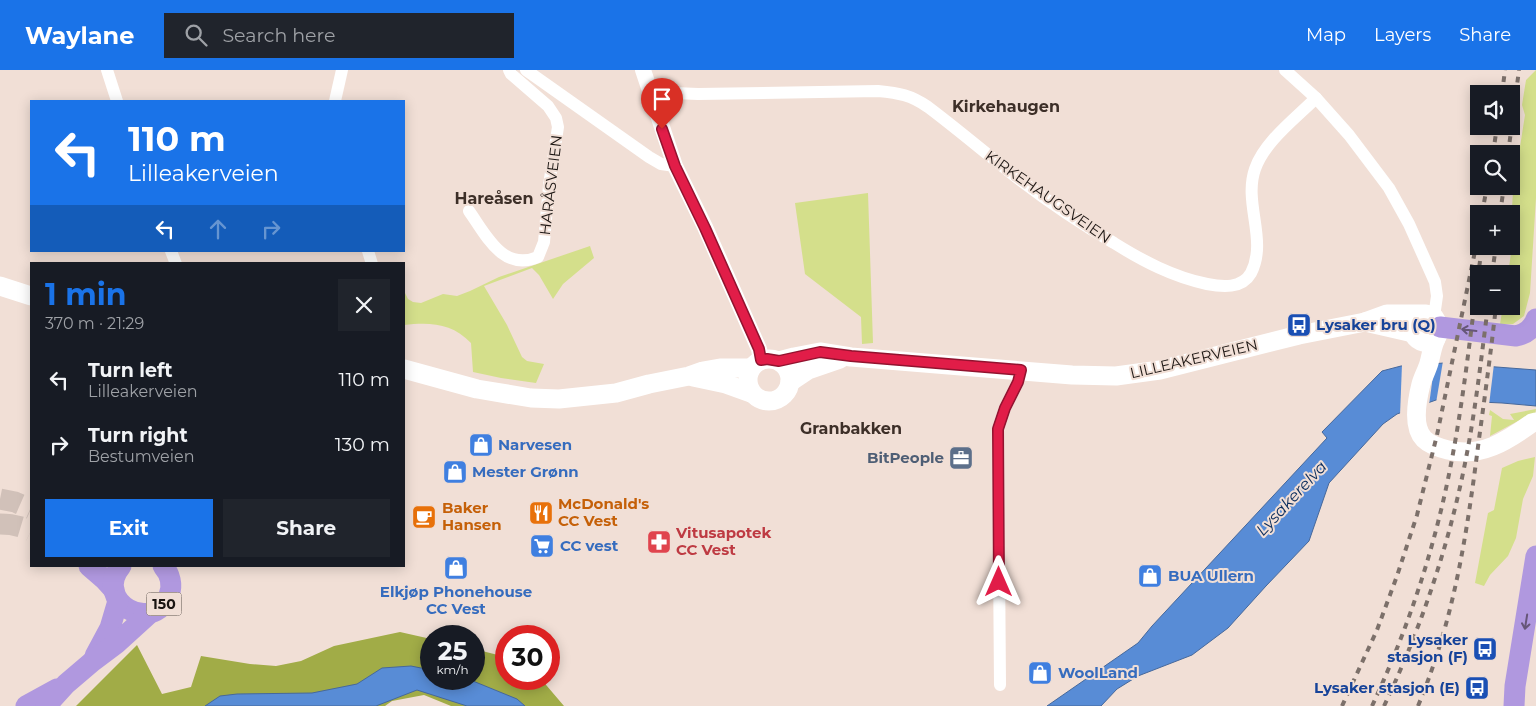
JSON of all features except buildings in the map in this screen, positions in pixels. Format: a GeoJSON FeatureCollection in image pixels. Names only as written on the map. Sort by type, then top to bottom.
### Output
{"type":"FeatureCollection","features":[{"type":"Feature","properties":{"kind":"highway"},"geometry":{"type":"LineString","coordinates":[[1427,335],[1499,334],[1516,336],[1522,335],[1530,329],[1536,319]]}},
{"type":"Feature","properties":{"kind":"highway"},"geometry":{"type":"LineString","coordinates":[[1512,699],[1536,556]]}},
{"type":"Feature","properties":{"kind":"highway"},"geometry":{"type":"LineString","coordinates":[[90,567],[104,579],[119,610]]}},
{"type":"Feature","properties":{"kind":"highway"},"geometry":{"type":"LineString","coordinates":[[46,706],[66,684],[93,660],[118,643],[119,610],[115,577],[120,567]]}},
{"type":"Feature","properties":{"kind":"highway","name":"150"},"geometry":{"type":"LineString","coordinates":[[119,610],[127,610],[138,614],[150,613],[160,607],[167,600],[171,582],[164,567]]}},
{"type":"Feature","properties":{"kind":"highway"},"geometry":{"type":"LineString","coordinates":[[119,610],[150,613]]}},
{"type":"Feature","properties":{"kind":"highway"},"geometry":{"type":"LineString","coordinates":[[26,706],[66,684]]}},
{"type":"Feature","properties":{"kind":"main road"},"geometry":{"type":"LineString","coordinates":[[0,286],[30,296]]}},
{"type":"Feature","properties":{"kind":"main road","name":"LILLEAKERVEIEN"},"geometry":{"type":"LineString","coordinates":[[405,370],[477,389],[530,398],[560,399],[616,393],[689,376],[703,370],[764,363],[820,352],[1103,376],[1130,375],[1160,370],[1299,335],[1365,322],[1427,335]]}},
{"type":"Feature","properties":{"kind":"main road"},"geometry":{"type":"LineString","coordinates":[[1427,335],[1417,413],[1418,428],[1421,436],[1430,444],[1455,451],[1480,450],[1493,447],[1510,439],[1536,422]]}},
{"type":"Feature","properties":{"kind":"main road","name":"LILLEAKERVEIEN"},"geometry":{"type":"LineString","coordinates":[[790,382],[817,366],[851,356]]}},
{"type":"Feature","properties":{"kind":"main road"},"geometry":{"type":"LineString","coordinates":[[764,363],[788,370],[790,382],[787,392],[780,399],[765,402],[751,393],[747,384],[747,378],[764,363]]}},
{"type":"Feature","properties":{"kind":"main road","name":"LILLEAKERVEIEN"},"geometry":{"type":"LineString","coordinates":[[689,376],[726,384],[751,393]]}},
{"type":"Feature","properties":{"kind":"main road"},"geometry":{"type":"LineString","coordinates":[[1510,439],[1536,435]]}},
{"type":"Feature","properties":{"kind":"street"},"geometry":{"type":"LineString","coordinates":[[107,70],[117,100]]}},
{"type":"Feature","properties":{"kind":"street"},"geometry":{"type":"LineString","coordinates":[[335,100],[342,70]]}},
{"type":"Feature","properties":{"kind":"street","name":"HARÅSVEIEN"},"geometry":{"type":"LineString","coordinates":[[469,211],[496,248],[505,256],[521,262],[538,257],[544,242],[549,185],[558,127],[556,118],[548,106],[511,74],[509,70]]}},
{"type":"Feature","properties":{"kind":"street"},"geometry":{"type":"LineString","coordinates":[[526,70],[649,157],[662,164],[675,166]]}},
{"type":"Feature","properties":{"kind":"street"},"geometry":{"type":"LineString","coordinates":[[643,70],[675,166],[705,228],[764,363]]}},
{"type":"Feature","properties":{"kind":"street"},"geometry":{"type":"LineString","coordinates":[[1285,70],[1316,98],[1366,156],[1394,196],[1435,282],[1437,296],[1427,335]]}},
{"type":"Feature","properties":{"kind":"street","name":"KIRKEHAUGSVEIEN"},"geometry":{"type":"LineString","coordinates":[[650,92],[698,94],[878,91],[903,94],[921,101],[1012,174],[1103,237],[1167,272],[1201,283],[1228,287],[1241,282],[1250,275],[1256,261],[1258,245],[1252,187],[1254,170],[1258,160],[1273,140],[1316,98]]}},
{"type":"Feature","properties":{"kind":"street"},"geometry":{"type":"LineString","coordinates":[[1000,685],[998,429],[1005,408],[1018,382],[1021,370]]}},
{"type":"Feature","properties":{"kind":"green space"},"geometry":{"type":"Polygon","coordinates":[[[1536,70],[1536,198],[1530,293],[1524,316],[1513,324],[1500,324],[1502,315],[1520,315],[1520,265],[1509,265],[1511,255],[1520,255],[1520,205],[1512,205],[1513,195],[1520,195],[1520,147],[1525,115],[1522,105],[1526,80],[1536,70]]]}},
{"type":"Feature","properties":{"kind":"green space"},"geometry":{"type":"Polygon","coordinates":[[[868,193],[873,343],[862,344],[861,317],[805,274],[795,203],[868,193]]]}},
{"type":"Feature","properties":{"kind":"green space"},"geometry":{"type":"Polygon","coordinates":[[[590,246],[594,258],[563,284],[553,299],[539,275],[532,268],[484,286],[507,325],[522,357],[527,361],[544,364],[536,383],[473,372],[471,343],[464,336],[440,325],[405,325],[405,293],[408,299],[421,303],[443,294],[457,296],[499,277],[590,246]]]}},
{"type":"Feature","properties":{"kind":"green space"},"geometry":{"type":"Polygon","coordinates":[[[1536,409],[1535,415],[1518,421],[1490,436],[1492,416],[1489,415],[1490,410],[1503,419],[1514,420],[1510,414],[1536,409]]]}},
{"type":"Feature","properties":{"kind":"green space"},"geometry":{"type":"Polygon","coordinates":[[[1535,457],[1533,476],[1523,499],[1516,538],[1508,556],[1490,575],[1484,586],[1475,583],[1488,513],[1494,510],[1502,468],[1518,461],[1535,457]]]}},
{"type":"Feature","properties":{"kind":"green space"},"geometry":{"type":"Polygon","coordinates":[[[400,632],[420,637],[420,690],[485,690],[485,652],[495,654],[495,690],[550,690],[564,706],[451,706],[424,695],[392,701],[385,706],[76,706],[137,645],[162,694],[191,687],[201,656],[276,666],[301,661],[334,646],[400,632]]]}},
{"type":"Feature","properties":{"kind":"water","name":"Lysakerelva"},"geometry":{"type":"Polygon","coordinates":[[[1444,363],[1536,370],[1536,406],[1436,400],[1397,414],[1383,424],[1329,483],[1309,541],[1228,628],[1192,655],[1138,676],[1117,689],[1101,706],[1047,706],[1138,643],[1327,438],[1322,432],[1382,371],[1401,366],[1444,363]]]}},
{"type":"Feature","properties":{"kind":"water"},"geometry":{"type":"Polygon","coordinates":[[[411,666],[420,668],[420,690],[485,690],[485,686],[517,699],[525,706],[467,706],[417,690],[376,706],[205,706],[220,696],[312,693],[357,684],[382,668],[411,666]]]}},
{"type":"Feature","properties":{"kind":"pier"},"geometry":{"type":"Polygon","coordinates":[[[1435,361],[1429,405],[1400,416],[1402,364],[1435,361]]]}},
{"type":"Feature","properties":{"kind":"pier"},"geometry":{"type":"Polygon","coordinates":[[[1443,361],[1494,364],[1489,405],[1436,403],[1443,361]]]}},
{"type":"Feature","properties":{"kind":"tunnel"},"geometry":{"type":"LineString","coordinates":[[0,499],[15,502],[30,509]]}},
{"type":"Feature","properties":{"kind":"tunnel"},"geometry":{"type":"LineString","coordinates":[[0,524],[8,524],[30,531]]}},
{"type":"Feature","properties":{"kind":"railway"},"geometry":{"type":"LineString","coordinates":[[1503,85],[1505,70]]}},
{"type":"Feature","properties":{"kind":"railway"},"geometry":{"type":"LineString","coordinates":[[1509,145],[1519,70]]}},
{"type":"Feature","properties":{"kind":"railway"},"geometry":{"type":"LineString","coordinates":[[1494,145],[1496,135]]}},
{"type":"Feature","properties":{"kind":"railway"},"geometry":{"type":"LineString","coordinates":[[1484,205],[1485,195]]}},
{"type":"Feature","properties":{"kind":"railway"},"geometry":{"type":"LineString","coordinates":[[1501,205],[1503,195]]}},
{"type":"Feature","properties":{"kind":"railway"},"geometry":{"type":"LineString","coordinates":[[1342,706],[1377,630],[1417,515],[1437,435],[1474,255]]}},
{"type":"Feature","properties":{"kind":"railway"},"geometry":{"type":"LineString","coordinates":[[1493,265],[1495,255]]}},
{"type":"Feature","properties":{"kind":"railway"},"geometry":{"type":"LineString","coordinates":[[1372,706],[1409,618],[1437,526],[1460,414],[1480,261]]}},
{"type":"Feature","properties":{"kind":"railway"},"geometry":{"type":"LineString","coordinates":[[1384,706],[1412,642],[1436,577],[1455,510],[1472,425],[1487,315]]}},
{"type":"Feature","properties":{"kind":"railway"},"geometry":{"type":"LineString","coordinates":[[1418,706],[1431,673],[1458,574],[1474,474],[1495,315]]}},
{"type":"Feature","properties":{"kind":"place","name":"Lysaker bru (Q)"},"geometry":{"type":"Point","coordinates":[1299,325]}},
{"type":"Feature","properties":{"kind":"place","name":"Narvesen"},"geometry":{"type":"Point","coordinates":[481,445]}},
{"type":"Feature","properties":{"kind":"place","name":"BitPeople"},"geometry":{"type":"Point","coordinates":[961,458]}},
{"type":"Feature","properties":{"kind":"place","name":"Mester Grønn"},"geometry":{"type":"Point","coordinates":[455,472]}},
{"type":"Feature","properties":{"kind":"place","name":"McDonald's CC Vest"},"geometry":{"type":"Point","coordinates":[541,513]}},
{"type":"Feature","properties":{"kind":"place","name":"Baker Hansen"},"geometry":{"type":"Point","coordinates":[424,517]}},
{"type":"Feature","properties":{"kind":"place","name":"Vitusapotek CC Vest"},"geometry":{"type":"Point","coordinates":[659,542]}},
{"type":"Feature","properties":{"kind":"place","name":"CC vest"},"geometry":{"type":"Point","coordinates":[542,546]}},
{"type":"Feature","properties":{"kind":"place","name":"Elkjøp Phonehouse CC Vest"},"geometry":{"type":"Point","coordinates":[456,568]}},
{"type":"Feature","properties":{"kind":"place","name":"BUA Ullern"},"geometry":{"type":"Point","coordinates":[1150,576]}},
{"type":"Feature","properties":{"kind":"place","name":"Lysaker stasjon (F)"},"geometry":{"type":"Point","coordinates":[1485,649]}},
{"type":"Feature","properties":{"kind":"place","name":"WoolLand"},"geometry":{"type":"Point","coordinates":[1040,673]}},
{"type":"Feature","properties":{"kind":"place","name":"Lysaker stasjon (E)"},"geometry":{"type":"Point","coordinates":[1477,688]}},
{"type":"Feature","properties":{"kind":"district","name":"Kirkehaugen"},"geometry":{"type":"Point","coordinates":[1006,106]}},
{"type":"Feature","properties":{"kind":"district","name":"Hareåsen"},"geometry":{"type":"Point","coordinates":[494,198]}},
{"type":"Feature","properties":{"kind":"district","name":"Granbakken"},"geometry":{"type":"Point","coordinates":[851,428]}},
{"type":"Feature","properties":{"kind":"route"},"geometry":{"type":"LineString","coordinates":[[662,129],[675,166],[714,247],[759,349],[761,360],[774,359],[779,361],[820,352],[1021,370],[1018,382],[1005,408],[998,429],[999,582]]}}]}
